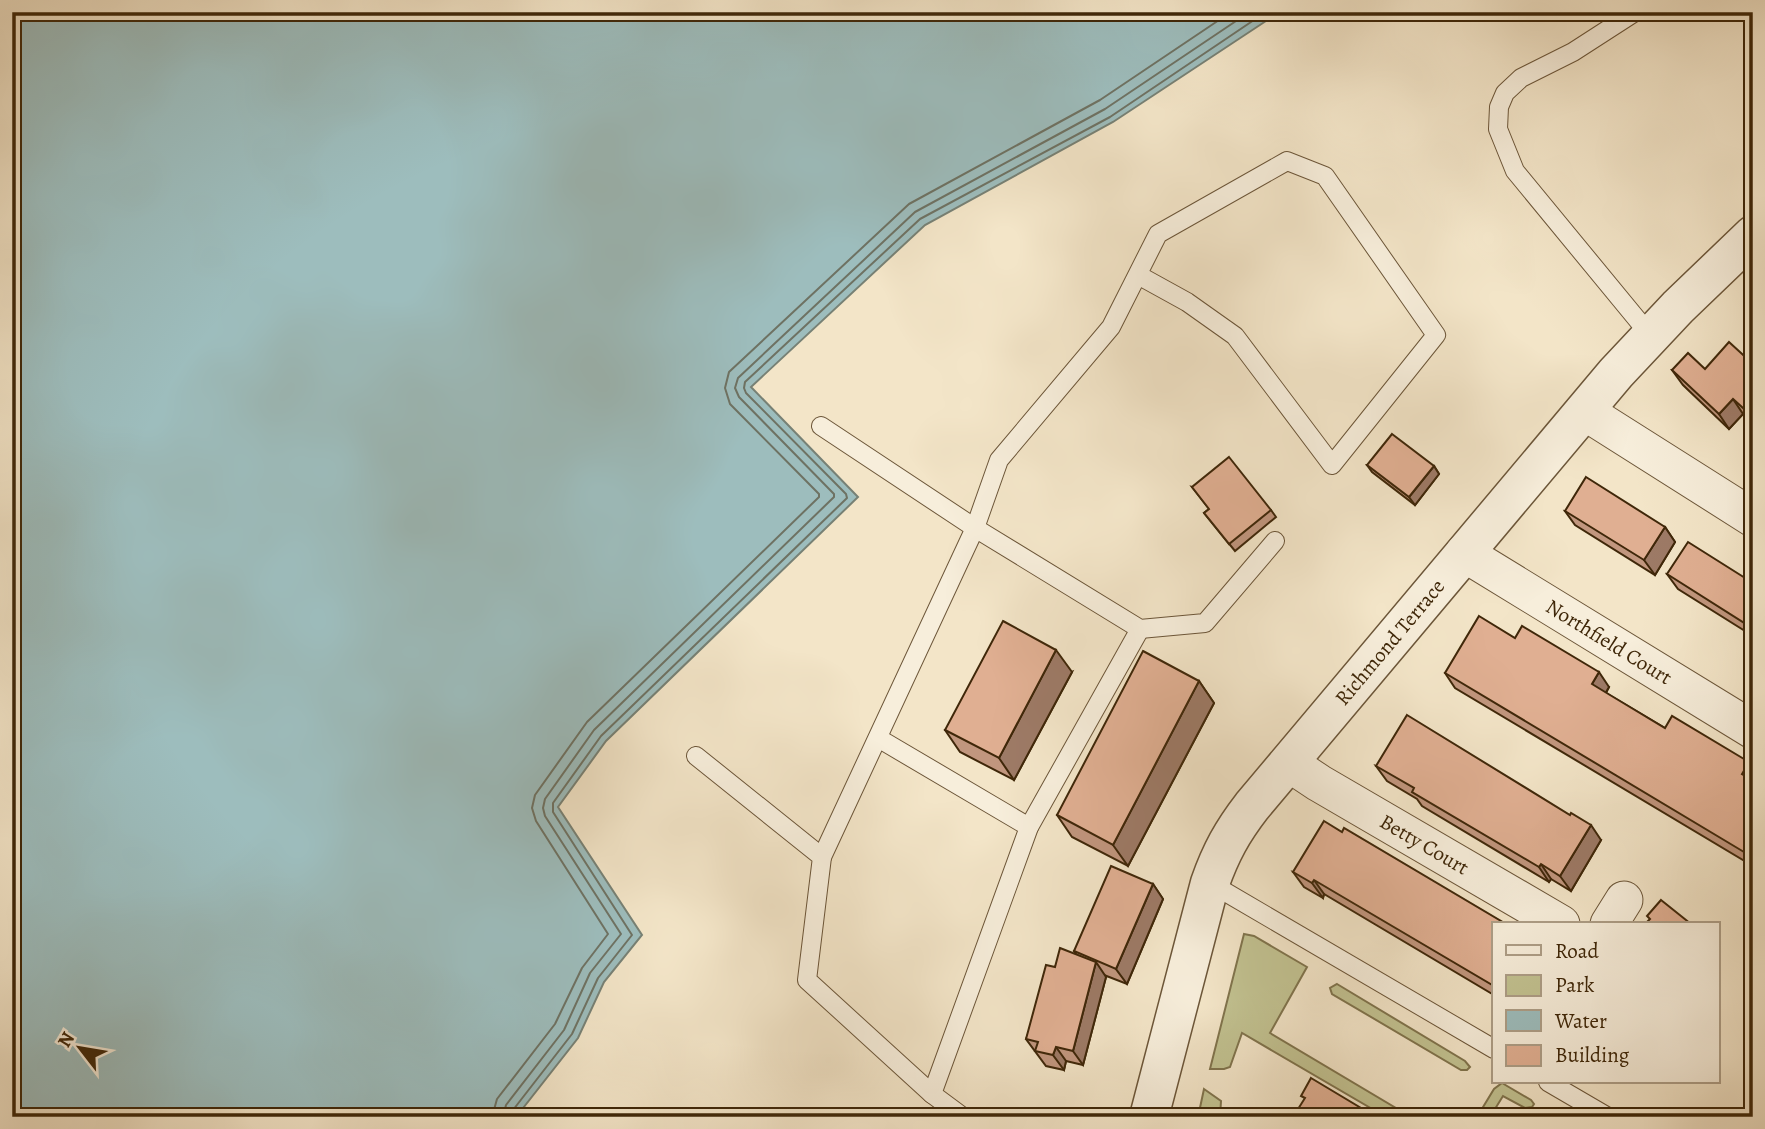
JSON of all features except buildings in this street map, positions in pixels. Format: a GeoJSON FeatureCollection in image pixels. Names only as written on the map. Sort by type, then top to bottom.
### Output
{"type":"FeatureCollection","features":[{"type":"Feature","properties":{"kind":"street","name":"Richmond Terrace"},"geometry":{"type":"LineString","coordinates":[[1149,1117],[1210,883],[1222,849],[1231,834],[1464,553],[1650,335],[1753,235]]}},
{"type":"Feature","properties":{"kind":"street"},"geometry":{"type":"LineString","coordinates":[[1584,411],[1753,518]]}},
{"type":"Feature","properties":{"kind":"street","name":"Northfield Court"},"geometry":{"type":"LineString","coordinates":[[1464,553],[1753,730]]}},
{"type":"Feature","properties":{"kind":"street","name":"Betty Court"},"geometry":{"type":"LineString","coordinates":[[1289,763],[1558,922]]}},
{"type":"Feature","properties":{"kind":"lane"},"geometry":{"type":"LineString","coordinates":[[1635,12],[1573,52],[1521,78],[1506,93],[1499,107],[1497,129],[1515,171],[1650,335]]}},
{"type":"Feature","properties":{"kind":"lane"},"geometry":{"type":"LineString","coordinates":[[963,1117],[932,1094],[807,980],[822,857],[975,528],[999,460],[1111,327],[1158,234],[1287,161],[1325,176],[1436,335],[1332,465],[1235,336],[1187,302],[1138,275]]}},
{"type":"Feature","properties":{"kind":"lane"},"geometry":{"type":"LineString","coordinates":[[821,426],[975,528],[1140,629],[1205,623],[1275,541]]}},
{"type":"Feature","properties":{"kind":"lane"},"geometry":{"type":"LineString","coordinates":[[932,1094],[1029,827],[1140,629]]}},
{"type":"Feature","properties":{"kind":"lane"},"geometry":{"type":"LineString","coordinates":[[878,738],[1029,827]]}},
{"type":"Feature","properties":{"kind":"lane"},"geometry":{"type":"LineString","coordinates":[[696,756],[822,857]]}},
{"type":"Feature","properties":{"kind":"lane"},"geometry":{"type":"LineString","coordinates":[[1210,883],[1492,1048]]}},
{"type":"Feature","properties":{"kind":"lane"},"geometry":{"type":"LineString","coordinates":[[1551,1084],[1608,1117]]}},
{"type":"Feature","properties":{"kind":"green space"},"geometry":{"type":"Polygon","coordinates":[[[1244,934],[1254,936],[1307,967],[1270,1033],[1411,1117],[1386,1117],[1242,1033],[1230,1067],[1210,1069],[1244,934]]]}},
{"type":"Feature","properties":{"kind":"green space"},"geometry":{"type":"Polygon","coordinates":[[[1337,984],[1465,1061],[1470,1067],[1461,1070],[1332,994],[1330,988],[1337,984]]]}},
{"type":"Feature","properties":{"kind":"green space"},"geometry":{"type":"Polygon","coordinates":[[[1504,1084],[1534,1104],[1525,1108],[1503,1096],[1490,1117],[1477,1117],[1494,1089],[1504,1084]]]}},
{"type":"Feature","properties":{"kind":"green space"},"geometry":{"type":"Polygon","coordinates":[[[1204,1089],[1221,1101],[1220,1117],[1198,1117],[1204,1089]]]}},
{"type":"Feature","properties":{"kind":"water"},"geometry":{"type":"Polygon","coordinates":[[[12,12],[1262,12],[1266,21],[1113,122],[925,225],[751,387],[858,497],[606,741],[558,807],[642,935],[604,982],[578,1038],[516,1117],[12,1117],[12,12]]]}}]}
